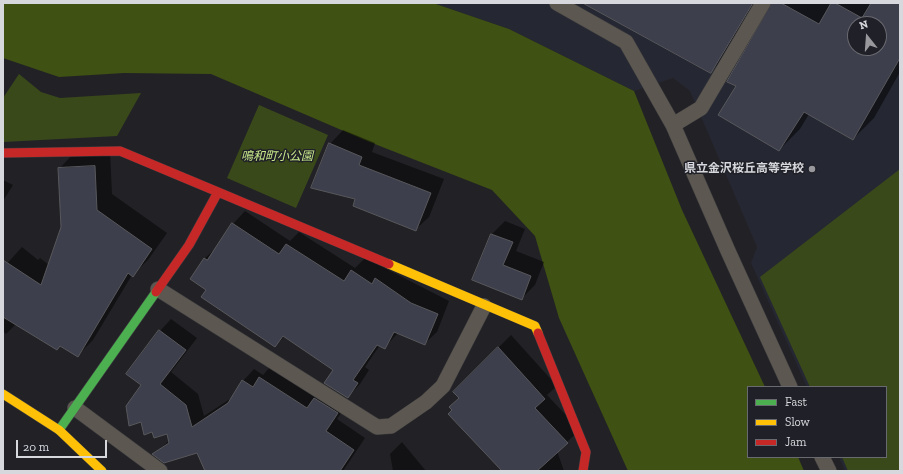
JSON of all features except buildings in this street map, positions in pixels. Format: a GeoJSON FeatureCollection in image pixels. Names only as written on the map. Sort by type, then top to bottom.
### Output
{"type":"FeatureCollection","features":[{"type":"Feature","properties":{"kind":"street"},"geometry":{"type":"LineString","coordinates":[[3,153],[120,151],[484,306],[535,326],[586,452],[583,471]]}},
{"type":"Feature","properties":{"kind":"street"},"geometry":{"type":"LineString","coordinates":[[59,430],[189,245],[218,192]]}},
{"type":"Feature","properties":{"kind":"street"},"geometry":{"type":"LineString","coordinates":[[3,394],[59,430],[102,471]]}},
{"type":"Feature","properties":{"kind":"lane"},"geometry":{"type":"LineString","coordinates":[[558,3],[626,42],[673,125],[790,386]]}},
{"type":"Feature","properties":{"kind":"lane"},"geometry":{"type":"LineString","coordinates":[[673,125],[701,108],[763,3]]}},
{"type":"Feature","properties":{"kind":"lane"},"geometry":{"type":"LineString","coordinates":[[158,289],[377,428],[391,426],[426,402],[443,386],[484,306]]}},
{"type":"Feature","properties":{"kind":"lane"},"geometry":{"type":"LineString","coordinates":[[75,408],[160,471]]}},
{"type":"Feature","properties":{"kind":"lane"},"geometry":{"type":"LineString","coordinates":[[822,458],[829,471]]}},
{"type":"Feature","properties":{"kind":"shaded area","name":"県立金沢桜丘高等学校"},"geometry":{"type":"Polygon","coordinates":[[[433,3],[900,3],[900,471],[845,471],[839,458],[887,458],[887,386],[807,386],[751,263],[757,247],[690,91],[673,78],[634,91],[509,29],[433,3]]]}},
{"type":"Feature","properties":{"kind":"green space"},"geometry":{"type":"Polygon","coordinates":[[[3,3],[433,3],[509,29],[634,91],[682,210],[765,386],[747,386],[747,458],[798,458],[804,471],[628,471],[559,318],[535,236],[492,190],[367,141],[211,74],[124,73],[59,77],[3,58],[3,3]]]}},
{"type":"Feature","properties":{"kind":"green space"},"geometry":{"type":"Polygon","coordinates":[[[19,74],[41,92],[60,98],[141,93],[117,136],[3,142],[3,98],[19,74]]]}},
{"type":"Feature","properties":{"kind":"green space","name":"鳴和町小公園"},"geometry":{"type":"Polygon","coordinates":[[[259,105],[328,135],[296,208],[227,178],[259,105]]]}},
{"type":"Feature","properties":{"kind":"green space"},"geometry":{"type":"Polygon","coordinates":[[[900,169],[900,471],[848,471],[842,458],[887,458],[887,386],[810,386],[760,277],[900,169]]]}},
{"type":"Feature","properties":{"kind":"traffic: fast"},"geometry":{"type":"LineString","coordinates":[[59,430],[156,292]]}},
{"type":"Feature","properties":{"kind":"traffic: slow"},"geometry":{"type":"LineString","coordinates":[[389,264],[535,326],[538,333]]}},
{"type":"Feature","properties":{"kind":"traffic: slow"},"geometry":{"type":"LineString","coordinates":[[3,394],[59,430],[102,471]]}},
{"type":"Feature","properties":{"kind":"traffic: jam"},"geometry":{"type":"LineString","coordinates":[[3,153],[120,151],[218,192]]}},
{"type":"Feature","properties":{"kind":"traffic: jam"},"geometry":{"type":"LineString","coordinates":[[156,292],[189,245],[218,192],[389,264]]}},
{"type":"Feature","properties":{"kind":"traffic: jam"},"geometry":{"type":"LineString","coordinates":[[538,333],[586,452],[583,471]]}},
{"type":"Feature","properties":{"kind":"place","name":"県立金沢桜丘高等学校"},"geometry":{"type":"Point","coordinates":[812,169]}}]}
